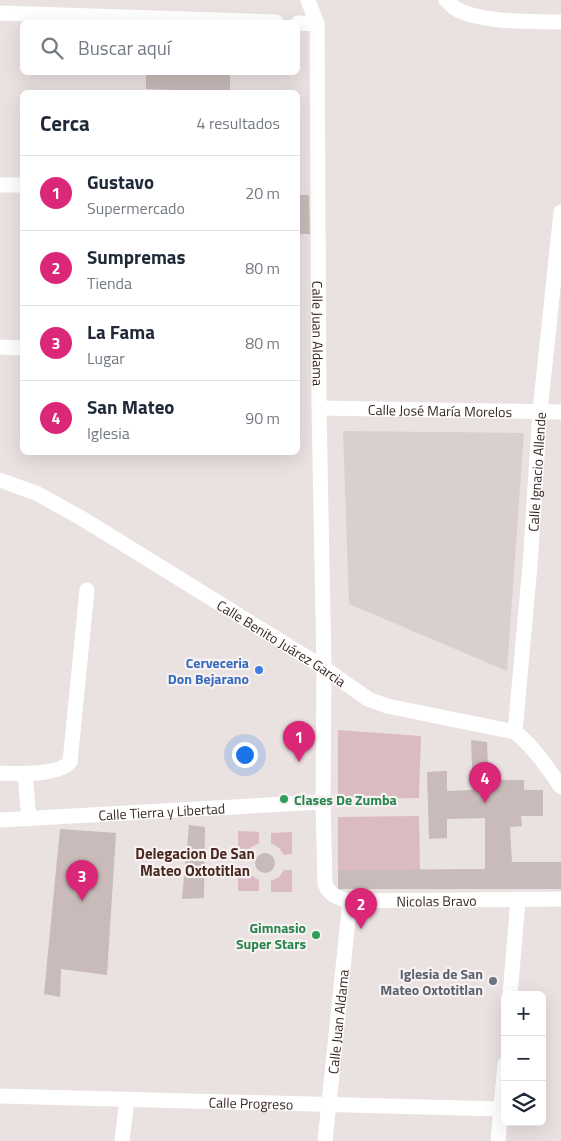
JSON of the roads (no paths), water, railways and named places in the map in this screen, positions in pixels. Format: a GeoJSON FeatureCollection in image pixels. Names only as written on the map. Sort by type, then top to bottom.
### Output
{"type":"FeatureCollection","features":[{"type":"Feature","properties":{"kind":"street","name":"Calle Juan Aldama"},"geometry":{"type":"LineString","coordinates":[[308,0],[317,24],[319,408],[324,668]]}},
{"type":"Feature","properties":{"kind":"street"},"geometry":{"type":"LineString","coordinates":[[446,0],[456,10],[471,15],[492,19],[561,22]]}},
{"type":"Feature","properties":{"kind":"street"},"geometry":{"type":"LineString","coordinates":[[0,13],[215,20]]}},
{"type":"Feature","properties":{"kind":"street"},"geometry":{"type":"LineString","coordinates":[[300,23],[317,24]]}},
{"type":"Feature","properties":{"kind":"street"},"geometry":{"type":"LineString","coordinates":[[0,185],[20,185]]}},
{"type":"Feature","properties":{"kind":"street","name":"Calle Ignacio Allende"},"geometry":{"type":"LineString","coordinates":[[514,732],[530,566],[540,411],[561,212]]}},
{"type":"Feature","properties":{"kind":"street"},"geometry":{"type":"LineString","coordinates":[[0,347],[20,348]]}},
{"type":"Feature","properties":{"kind":"street","name":"Calle José María Morelos"},"geometry":{"type":"LineString","coordinates":[[319,408],[561,412]]}},
{"type":"Feature","properties":{"kind":"street","name":"Calle Benito Juárez Garcia"},"geometry":{"type":"LineString","coordinates":[[0,480],[38,494],[83,519],[324,668],[368,699],[387,706],[514,732]]}},
{"type":"Feature","properties":{"kind":"street"},"geometry":{"type":"LineString","coordinates":[[0,773],[25,774],[58,769],[70,762],[87,590]]}},
{"type":"Feature","properties":{"kind":"street","name":"Nicolas Bravo"},"geometry":{"type":"LineString","coordinates":[[324,668],[323,802],[325,884],[328,891],[336,898],[350,902],[561,899]]}},
{"type":"Feature","properties":{"kind":"street"},"geometry":{"type":"LineString","coordinates":[[514,732],[525,740],[561,787]]}},
{"type":"Feature","properties":{"kind":"street"},"geometry":{"type":"LineString","coordinates":[[25,774],[29,819]]}},
{"type":"Feature","properties":{"kind":"street","name":"Calle Tierra y Libertad"},"geometry":{"type":"LineString","coordinates":[[0,820],[323,802]]}},
{"type":"Feature","properties":{"kind":"street"},"geometry":{"type":"LineString","coordinates":[[510,991],[518,900]]}},
{"type":"Feature","properties":{"kind":"street","name":"Calle Juan Aldama"},"geometry":{"type":"LineString","coordinates":[[325,1141],[327,1105],[350,902]]}},
{"type":"Feature","properties":{"kind":"street","name":"Calle Progreso"},"geometry":{"type":"LineString","coordinates":[[0,1096],[501,1109]]}},
{"type":"Feature","properties":{"kind":"street"},"geometry":{"type":"LineString","coordinates":[[122,1141],[127,1099]]}},
{"type":"Feature","properties":{"kind":"street"},"geometry":{"type":"LineString","coordinates":[[498,1141],[501,1109]]}},
{"type":"Feature","properties":{"kind":"place","name":"Cerveceria Don Bejarano"},"geometry":{"type":"Point","coordinates":[259,670]}},
{"type":"Feature","properties":{"kind":"place","name":"Gustavo"},"geometry":{"type":"Point","coordinates":[299,762]}},
{"type":"Feature","properties":{"kind":"place","name":"Clases De Zumba"},"geometry":{"type":"Point","coordinates":[284,799]}},
{"type":"Feature","properties":{"kind":"place","name":"San Mateo"},"geometry":{"type":"Point","coordinates":[485,803]}},
{"type":"Feature","properties":{"kind":"place","name":"La Fama"},"geometry":{"type":"Point","coordinates":[82,901]}},
{"type":"Feature","properties":{"kind":"place","name":"Sumpremas"},"geometry":{"type":"Point","coordinates":[361,929]}},
{"type":"Feature","properties":{"kind":"place","name":"Gimnasio Super Stars"},"geometry":{"type":"Point","coordinates":[316,935]}},
{"type":"Feature","properties":{"kind":"place","name":"Iglesia de San Mateo Oxtotitlan"},"geometry":{"type":"Point","coordinates":[493,981]}},
{"type":"Feature","properties":{"kind":"district","name":"Delegacion De San Mateo Oxtotitlan"},"geometry":{"type":"Point","coordinates":[195,862]}}]}
